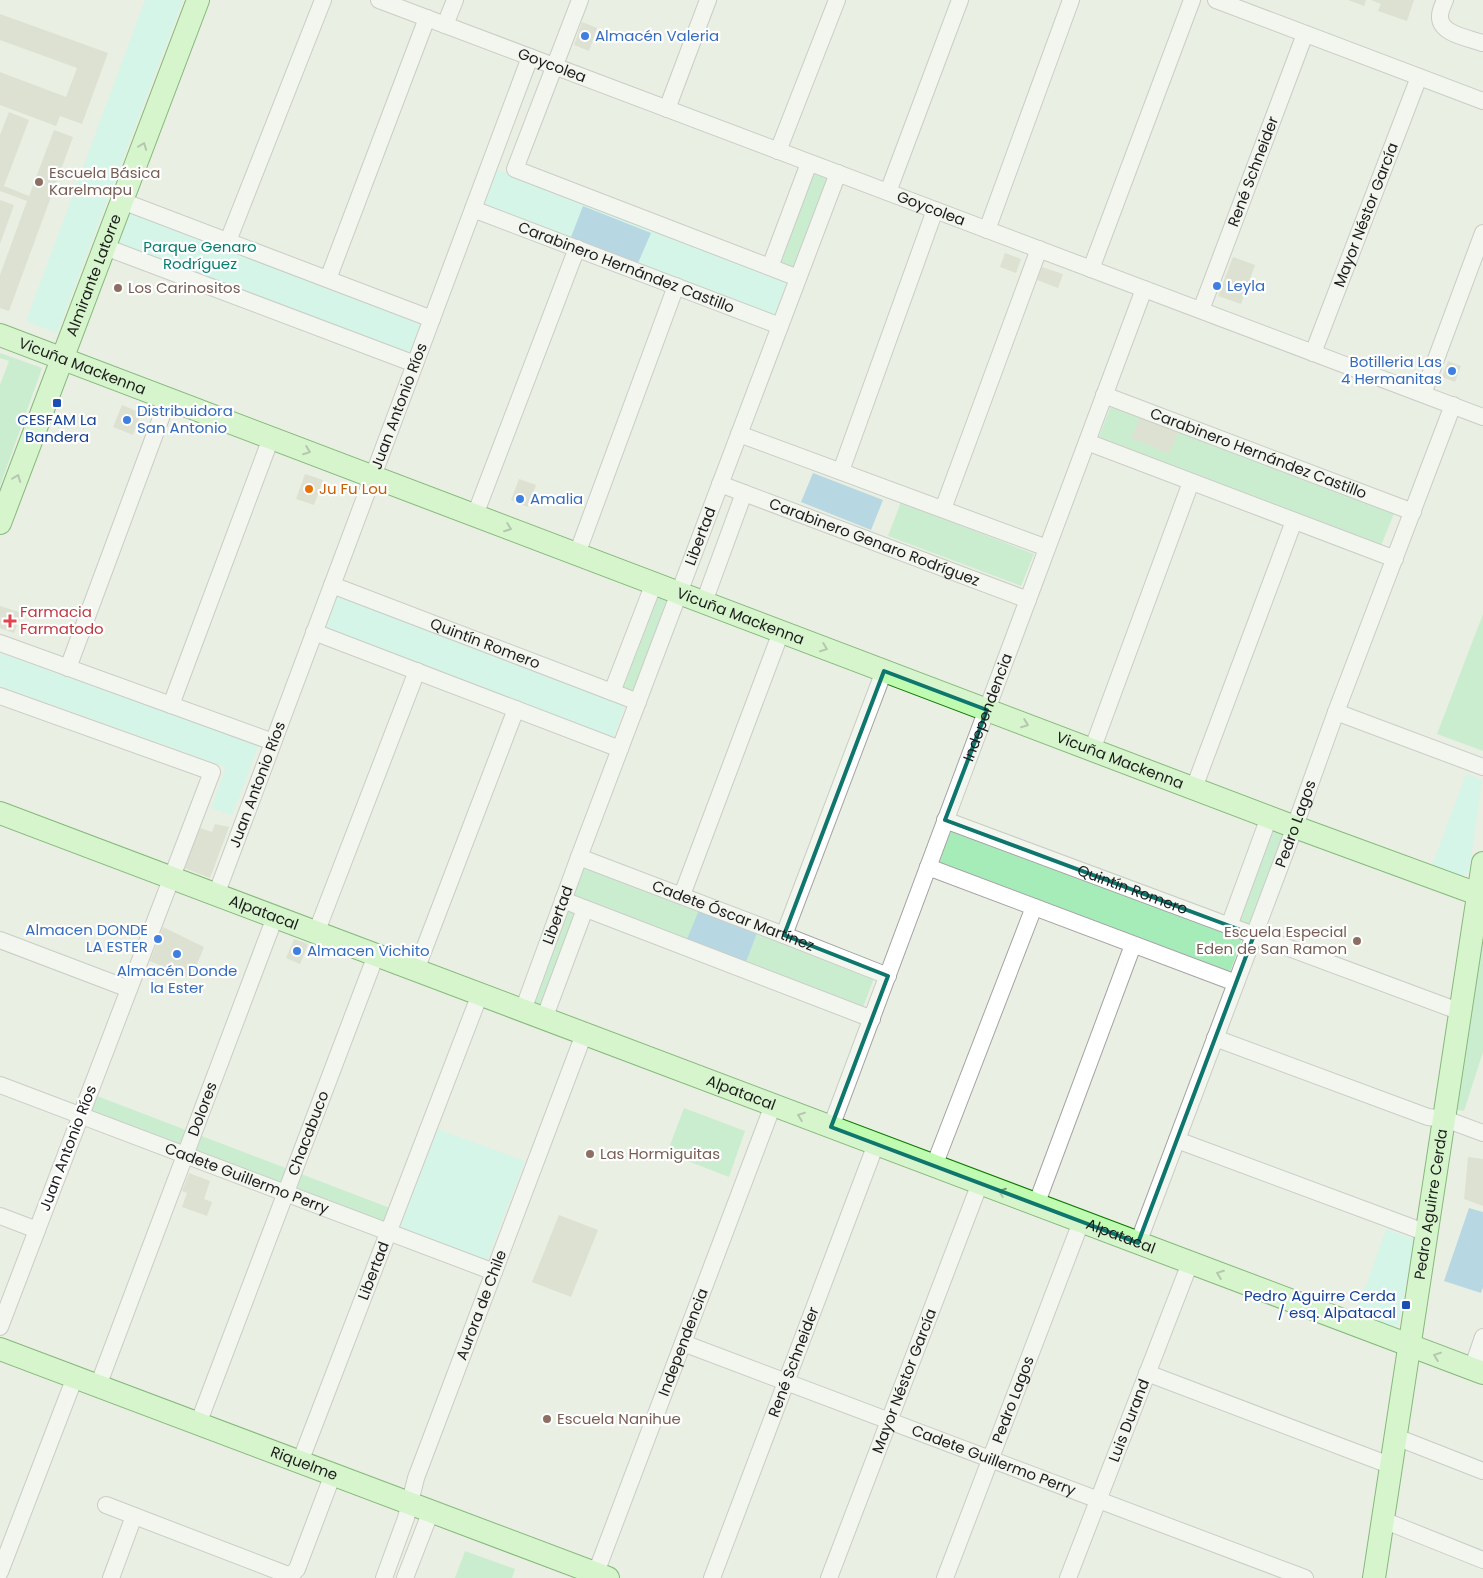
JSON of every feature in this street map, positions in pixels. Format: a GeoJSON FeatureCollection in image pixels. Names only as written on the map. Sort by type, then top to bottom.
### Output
{"type":"FeatureCollection","features":[{"type":"Feature","properties":{"kind":"main road","name":"Almirante Latorre"},"geometry":{"type":"LineString","coordinates":[[0,523],[198,0]]}},
{"type":"Feature","properties":{"kind":"main road","name":"Vicuña Mackenna"},"geometry":{"type":"LineString","coordinates":[[0,335],[1295,827],[1481,895]]}},
{"type":"Feature","properties":{"kind":"main road","name":"Alpatacal"},"geometry":{"type":"LineString","coordinates":[[0,813],[1477,1371]]}},
{"type":"Feature","properties":{"kind":"main road","name":"Pedro Aguirre Cerda"},"geometry":{"type":"LineString","coordinates":[[1374,1578],[1444,1119],[1481,895],[1483,862]]}},
{"type":"Feature","properties":{"kind":"main road","name":"Riquelme"},"geometry":{"type":"LineString","coordinates":[[0,1349],[599,1576]]}},
{"type":"Feature","properties":{"kind":"street"},"geometry":{"type":"LineString","coordinates":[[228,241],[323,0]]}},
{"type":"Feature","properties":{"kind":"street","name":"Goycolea"},"geometry":{"type":"LineString","coordinates":[[378,0],[1483,417]]}},
{"type":"Feature","properties":{"kind":"street"},"geometry":{"type":"LineString","coordinates":[[445,25],[454,0]]}},
{"type":"Feature","properties":{"kind":"street"},"geometry":{"type":"LineString","coordinates":[[580,0],[515,169],[798,278]]}},
{"type":"Feature","properties":{"kind":"street"},"geometry":{"type":"LineString","coordinates":[[667,109],[708,0]]}},
{"type":"Feature","properties":{"kind":"street"},"geometry":{"type":"LineString","coordinates":[[778,151],[837,0]]}},
{"type":"Feature","properties":{"kind":"street"},"geometry":{"type":"LineString","coordinates":[[888,192],[960,0]]}},
{"type":"Feature","properties":{"kind":"street"},"geometry":{"type":"LineString","coordinates":[[987,230],[1071,0]]}},
{"type":"Feature","properties":{"kind":"street"},"geometry":{"type":"LineString","coordinates":[[1092,269],[1192,0]]}},
{"type":"Feature","properties":{"kind":"street"},"geometry":{"type":"LineString","coordinates":[[1216,0],[1483,101]]}},
{"type":"Feature","properties":{"kind":"street"},"geometry":{"type":"LineString","coordinates":[[1445,0],[1440,14],[1444,26],[1451,32],[1482,43]]}},
{"type":"Feature","properties":{"kind":"street"},"geometry":{"type":"LineString","coordinates":[[328,279],[426,18]]}},
{"type":"Feature","properties":{"kind":"street","name":"René Schneider"},"geometry":{"type":"LineString","coordinates":[[1201,310],[1305,34]]}},
{"type":"Feature","properties":{"kind":"street","name":"Juan Antonio Ríos"},"geometry":{"type":"LineString","coordinates":[[216,895],[530,57]]}},
{"type":"Feature","properties":{"kind":"street","name":"Mayor Néstor García"},"geometry":{"type":"LineString","coordinates":[[1314,353],[1419,77]]}},
{"type":"Feature","properties":{"kind":"street"},"geometry":{"type":"LineString","coordinates":[[770,267],[809,162]]}},
{"type":"Feature","properties":{"kind":"street","name":"Libertad"},"geometry":{"type":"LineString","coordinates":[[523,1010],[838,173]]}},
{"type":"Feature","properties":{"kind":"street"},"geometry":{"type":"LineString","coordinates":[[122,201],[432,319]]}},
{"type":"Feature","properties":{"kind":"street","name":"Carabinero Hernández Castillo"},"geometry":{"type":"LineString","coordinates":[[473,209],[780,326]]}},
{"type":"Feature","properties":{"kind":"street"},"geometry":{"type":"LineString","coordinates":[[841,471],[935,210]]}},
{"type":"Feature","properties":{"kind":"street"},"geometry":{"type":"LineString","coordinates":[[1423,394],[1483,233]]}},
{"type":"Feature","properties":{"kind":"street"},"geometry":{"type":"LineString","coordinates":[[105,247],[415,364]]}},
{"type":"Feature","properties":{"kind":"street"},"geometry":{"type":"LineString","coordinates":[[475,515],[577,248]]}},
{"type":"Feature","properties":{"kind":"street"},"geometry":{"type":"LineString","coordinates":[[943,509],[1039,249]]}},
{"type":"Feature","properties":{"kind":"street"},"geometry":{"type":"LineString","coordinates":[[577,554],[676,286]]}},
{"type":"Feature","properties":{"kind":"street","name":"Independencia"},"geometry":{"type":"LineString","coordinates":[[831,1127],[1144,289]]}},
{"type":"Feature","properties":{"kind":"street","name":"Carabinero Hernández Castillo"},"geometry":{"type":"LineString","coordinates":[[1104,395],[1412,512]]}},
{"type":"Feature","properties":{"kind":"street"},"geometry":{"type":"LineString","coordinates":[[68,668],[168,399]]}},
{"type":"Feature","properties":{"kind":"street","name":"Pedro Lagos"},"geometry":{"type":"LineString","coordinates":[[1138,1243],[1453,405]]}},
{"type":"Feature","properties":{"kind":"street"},"geometry":{"type":"LineString","coordinates":[[739,434],[1047,548]]}},
{"type":"Feature","properties":{"kind":"street"},"geometry":{"type":"LineString","coordinates":[[171,705],[271,438]]}},
{"type":"Feature","properties":{"kind":"street"},"geometry":{"type":"LineString","coordinates":[[1086,442],[1395,559]]}},
{"type":"Feature","properties":{"kind":"street"},"geometry":{"type":"LineString","coordinates":[[1092,750],[1192,482]]}},
{"type":"Feature","properties":{"kind":"street","name":"Carabinero Genaro Rodríguez"},"geometry":{"type":"LineString","coordinates":[[720,484],[1028,600]]}},
{"type":"Feature","properties":{"kind":"street","name":"Libertad"},"geometry":{"type":"LineString","coordinates":[[704,602],[744,492]]}},
{"type":"Feature","properties":{"kind":"street"},"geometry":{"type":"LineString","coordinates":[[1194,788],[1294,521]]}},
{"type":"Feature","properties":{"kind":"street"},"geometry":{"type":"LineString","coordinates":[[612,692],[654,583]]}},
{"type":"Feature","properties":{"kind":"street","name":"Quintín Romero"},"geometry":{"type":"LineString","coordinates":[[332,585],[638,702]]}},
{"type":"Feature","properties":{"kind":"street"},"geometry":{"type":"LineString","coordinates":[[314,632],[620,749]]}},
{"type":"Feature","properties":{"kind":"street"},"geometry":{"type":"LineString","coordinates":[[682,895],[782,632]]}},
{"type":"Feature","properties":{"kind":"street"},"geometry":{"type":"LineString","coordinates":[[0,643],[273,742]]}},
{"type":"Feature","properties":{"kind":"street"},"geometry":{"type":"LineString","coordinates":[[316,933],[417,671]]}},
{"type":"Feature","properties":{"kind":"street"},"geometry":{"type":"LineString","coordinates":[[784,935],[884,671]]}},
{"type":"Feature","properties":{"kind":"street","name":"Juan Antonio Ríos"},"geometry":{"type":"LineString","coordinates":[[0,696],[212,772],[0,1327]]}},
{"type":"Feature","properties":{"kind":"street"},"geometry":{"type":"LineString","coordinates":[[416,970],[516,710]]}},
{"type":"Feature","properties":{"kind":"street"},"geometry":{"type":"LineString","coordinates":[[1336,712],[1483,767]]}},
{"type":"Feature","properties":{"kind":"street","name":"Pedro Lagos"},"geometry":{"type":"LineString","coordinates":[[1229,926],[1269,817]]}},
{"type":"Feature","properties":{"kind":"street","name":"Quintín Romero"},"geometry":{"type":"LineString","coordinates":[[945,820],[1461,1012]]}},
{"type":"Feature","properties":{"kind":"street","name":"Cadete Óscar Martínez"},"geometry":{"type":"LineString","coordinates":[[579,857],[682,895],[888,976]]}},
{"type":"Feature","properties":{"kind":"street"},"geometry":{"type":"LineString","coordinates":[[928,867],[1236,983]]}},
{"type":"Feature","properties":{"kind":"street"},"geometry":{"type":"LineString","coordinates":[[563,900],[872,1019]]}},
{"type":"Feature","properties":{"kind":"street"},"geometry":{"type":"LineString","coordinates":[[934,1166],[1034,907]]}},
{"type":"Feature","properties":{"kind":"street","name":"Libertad"},"geometry":{"type":"LineString","coordinates":[[544,1019],[585,908]]}},
{"type":"Feature","properties":{"kind":"street","name":"Dolores"},"geometry":{"type":"LineString","coordinates":[[98,1386],[275,917]]}},
{"type":"Feature","properties":{"kind":"street"},"geometry":{"type":"LineString","coordinates":[[0,940],[129,989]]}},
{"type":"Feature","properties":{"kind":"street"},"geometry":{"type":"LineString","coordinates":[[1036,1205],[1133,945]]}},
{"type":"Feature","properties":{"kind":"street","name":"Chacabuco"},"geometry":{"type":"LineString","coordinates":[[198,1424],[376,955]]}},
{"type":"Feature","properties":{"kind":"street","name":"Libertad"},"geometry":{"type":"LineString","coordinates":[[300,1462],[480,994]]}},
{"type":"Feature","properties":{"kind":"street","name":"Aurora de Chile"},"geometry":{"type":"LineString","coordinates":[[384,1578],[406,1518],[416,1478],[584,1034]]}},
{"type":"Feature","properties":{"kind":"street"},"geometry":{"type":"LineString","coordinates":[[1215,1038],[1428,1116],[1444,1119],[1483,1133]]}},
{"type":"Feature","properties":{"kind":"street","name":"Cadete Guillermo Perry"},"geometry":{"type":"LineString","coordinates":[[0,1085],[494,1272]]}},
{"type":"Feature","properties":{"kind":"street","name":"Independencia"},"geometry":{"type":"LineString","coordinates":[[599,1576],[683,1343],[773,1105]]}},
{"type":"Feature","properties":{"kind":"street"},"geometry":{"type":"LineString","coordinates":[[1177,1140],[1427,1234]]}},
{"type":"Feature","properties":{"kind":"street","name":"René Schneider"},"geometry":{"type":"LineString","coordinates":[[712,1578],[876,1144]]}},
{"type":"Feature","properties":{"kind":"street","name":"Mayor Néstor García"},"geometry":{"type":"LineString","coordinates":[[829,1578],[980,1183]]}},
{"type":"Feature","properties":{"kind":"street"},"geometry":{"type":"LineString","coordinates":[[0,1216],[37,1230]]}},
{"type":"Feature","properties":{"kind":"street","name":"Pedro Lagos"},"geometry":{"type":"LineString","coordinates":[[945,1578],[1081,1222]]}},
{"type":"Feature","properties":{"kind":"street","name":"Luis Durand"},"geometry":{"type":"LineString","coordinates":[[1068,1578],[1190,1263]]}},
{"type":"Feature","properties":{"kind":"street"},"geometry":{"type":"LineString","coordinates":[[1477,1371],[1483,1337]]}},
{"type":"Feature","properties":{"kind":"street","name":"Cadete Guillermo Perry"},"geometry":{"type":"LineString","coordinates":[[683,1343],[1305,1578]]}},
{"type":"Feature","properties":{"kind":"street"},"geometry":{"type":"LineString","coordinates":[[1147,1372],[1392,1466]]}},
{"type":"Feature","properties":{"kind":"street"},"geometry":{"type":"LineString","coordinates":[[0,1572],[75,1377]]}},
{"type":"Feature","properties":{"kind":"street"},"geometry":{"type":"LineString","coordinates":[[1396,1437],[1483,1471]]}},
{"type":"Feature","properties":{"kind":"street"},"geometry":{"type":"LineString","coordinates":[[106,1505],[285,1574],[292,1574],[297,1569],[333,1474]]}},
{"type":"Feature","properties":{"kind":"street"},"geometry":{"type":"LineString","coordinates":[[405,1578],[431,1512]]}},
{"type":"Feature","properties":{"kind":"street"},"geometry":{"type":"LineString","coordinates":[[111,1578],[134,1516]]}},
{"type":"Feature","properties":{"kind":"street"},"geometry":{"type":"LineString","coordinates":[[1383,1520],[1483,1560]]}},
{"type":"Feature","properties":{"kind":"highlighted area"},"geometry":{"type":"Polygon","coordinates":[[[884,671],[987,710],[945,820],[1254,935],[1138,1243],[831,1127],[888,976],[784,935],[884,671]]]}},
{"type":"Feature","properties":{"kind":"green space"},"geometry":{"type":"Polygon","coordinates":[[[145,0],[183,0],[57,333],[26,321],[145,0]]]}},
{"type":"Feature","properties":{"kind":"green space"},"geometry":{"type":"Polygon","coordinates":[[[493,168],[788,282],[774,317],[480,205],[493,168]]]}},
{"type":"Feature","properties":{"kind":"green space"},"geometry":{"type":"Polygon","coordinates":[[[811,169],[832,178],[795,271],[774,263],[811,169]]]}},
{"type":"Feature","properties":{"kind":"green space","name":"Parque Genaro Rodríguez"},"geometry":{"type":"Polygon","coordinates":[[[132,210],[422,319],[409,355],[117,245],[132,210]]]}},
{"type":"Feature","properties":{"kind":"green space"},"geometry":{"type":"Polygon","coordinates":[[[0,353],[42,368],[0,486],[0,385],[9,361],[0,358],[0,353]]]}},
{"type":"Feature","properties":{"kind":"green space"},"geometry":{"type":"Polygon","coordinates":[[[1113,400],[1395,511],[1380,548],[1099,437],[1113,400]]]}},
{"type":"Feature","properties":{"kind":"green space"},"geometry":{"type":"Polygon","coordinates":[[[901,502],[1034,554],[1021,586],[888,536],[901,502]]]}},
{"type":"Feature","properties":{"kind":"green space"},"geometry":{"type":"Polygon","coordinates":[[[333,593],[626,704],[612,740],[320,628],[333,593]]]}},
{"type":"Feature","properties":{"kind":"green space"},"geometry":{"type":"Polygon","coordinates":[[[655,593],[673,600],[636,695],[619,689],[655,593]]]}},
{"type":"Feature","properties":{"kind":"green space"},"geometry":{"type":"Polygon","coordinates":[[[1483,614],[1483,751],[1437,734],[1483,614]]]}},
{"type":"Feature","properties":{"kind":"green space"},"geometry":{"type":"Polygon","coordinates":[[[0,653],[259,744],[232,815],[211,808],[226,767],[0,686],[0,653]]]}},
{"type":"Feature","properties":{"kind":"green space"},"geometry":{"type":"Polygon","coordinates":[[[1466,774],[1482,780],[1469,872],[1460,877],[1432,866],[1466,774]]]}},
{"type":"Feature","properties":{"kind":"green space"},"geometry":{"type":"Polygon","coordinates":[[[952,828],[1242,939],[1229,975],[939,862],[952,828]]]}},
{"type":"Feature","properties":{"kind":"green space"},"geometry":{"type":"Polygon","coordinates":[[[1270,830],[1285,835],[1250,930],[1235,924],[1270,830]]]}},
{"type":"Feature","properties":{"kind":"green space"},"geometry":{"type":"Polygon","coordinates":[[[583,865],[874,978],[862,1010],[571,897],[583,865]]]}},
{"type":"Feature","properties":{"kind":"green space"},"geometry":{"type":"Polygon","coordinates":[[[565,907],[579,912],[543,1010],[529,1004],[565,907]]]}},
{"type":"Feature","properties":{"kind":"green space"},"geometry":{"type":"Polygon","coordinates":[[[1483,918],[1483,1052],[1464,1111],[1453,1109],[1483,918]]]}},
{"type":"Feature","properties":{"kind":"green space"},"geometry":{"type":"Polygon","coordinates":[[[97,1096],[390,1208],[386,1227],[85,1112],[97,1096]]]}},
{"type":"Feature","properties":{"kind":"green space"},"geometry":{"type":"Polygon","coordinates":[[[684,1108],[745,1131],[729,1177],[667,1153],[684,1108]]]}},
{"type":"Feature","properties":{"kind":"green space"},"geometry":{"type":"Polygon","coordinates":[[[437,1129],[525,1161],[487,1260],[400,1228],[437,1129]]]}},
{"type":"Feature","properties":{"kind":"green space"},"geometry":{"type":"Polygon","coordinates":[[[1386,1229],[1414,1239],[1399,1323],[1391,1329],[1356,1314],[1386,1229]]]}},
{"type":"Feature","properties":{"kind":"green space"},"geometry":{"type":"Polygon","coordinates":[[[465,1551],[515,1569],[512,1578],[455,1578],[465,1551]]]}},
{"type":"Feature","properties":{"kind":"shaded area"},"geometry":{"type":"Polygon","coordinates":[[[583,206],[651,233],[638,263],[571,237],[583,206]]]}},
{"type":"Feature","properties":{"kind":"shaded area"},"geometry":{"type":"Polygon","coordinates":[[[813,473],[883,500],[871,530],[801,502],[813,473]]]}},
{"type":"Feature","properties":{"kind":"shaded area"},"geometry":{"type":"Polygon","coordinates":[[[699,910],[757,933],[746,962],[687,939],[699,910]]]}},
{"type":"Feature","properties":{"kind":"shaded area"},"geometry":{"type":"Polygon","coordinates":[[[1469,1208],[1483,1212],[1483,1287],[1481,1293],[1444,1281],[1469,1208]]]}},
{"type":"Feature","properties":{"kind":"building"},"geometry":{"type":"Polygon","coordinates":[[[1348,0],[1366,0],[1364,6],[1348,0]]]}},
{"type":"Feature","properties":{"kind":"building"},"geometry":{"type":"Polygon","coordinates":[[[1371,0],[1414,0],[1407,21],[1378,11],[1381,4],[1371,0]]]}},
{"type":"Feature","properties":{"kind":"building"},"geometry":{"type":"Polygon","coordinates":[[[0,14],[108,53],[82,124],[60,116],[56,126],[0,105],[0,72],[66,97],[77,68],[0,40],[0,14]]]}},
{"type":"Feature","properties":{"kind":"building","name":"Almacén Valeria"},"geometry":{"type":"Polygon","coordinates":[[[582,22],[597,28],[589,51],[574,45],[582,22]]]}},
{"type":"Feature","properties":{"kind":"building"},"geometry":{"type":"Polygon","coordinates":[[[9,112],[29,120],[4,186],[29,196],[54,130],[73,137],[9,311],[0,308],[0,275],[27,201],[0,191],[0,135],[9,112]]]}},
{"type":"Feature","properties":{"kind":"building"},"geometry":{"type":"Polygon","coordinates":[[[0,200],[14,205],[0,244],[0,200]]]}},
{"type":"Feature","properties":{"kind":"building"},"geometry":{"type":"Polygon","coordinates":[[[1005,253],[1021,259],[1016,273],[1000,267],[1005,253]]]}},
{"type":"Feature","properties":{"kind":"building"},"geometry":{"type":"Polygon","coordinates":[[[1233,257],[1255,265],[1241,304],[1218,296],[1233,257]]]}},
{"type":"Feature","properties":{"kind":"building"},"geometry":{"type":"Polygon","coordinates":[[[1042,267],[1063,274],[1058,288],[1037,280],[1042,267]]]}},
{"type":"Feature","properties":{"kind":"building","name":"Botilleria Las 4 Hermanitas"},"geometry":{"type":"Polygon","coordinates":[[[1448,361],[1461,366],[1455,382],[1442,377],[1448,361]]]}},
{"type":"Feature","properties":{"kind":"building","name":"Distribuidora San Antonio"},"geometry":{"type":"Polygon","coordinates":[[[122,405],[141,413],[133,435],[113,427],[122,405]]]}},
{"type":"Feature","properties":{"kind":"building"},"geometry":{"type":"Polygon","coordinates":[[[1140,417],[1178,433],[1169,454],[1131,438],[1140,417]]]}},
{"type":"Feature","properties":{"kind":"building"},"geometry":{"type":"Polygon","coordinates":[[[305,474],[323,480],[314,505],[296,499],[305,474]]]}},
{"type":"Feature","properties":{"kind":"building"},"geometry":{"type":"Polygon","coordinates":[[[519,479],[536,485],[528,507],[511,500],[519,479]]]}},
{"type":"Feature","properties":{"kind":"building","name":"Farmacia Farmatodo"},"geometry":{"type":"Polygon","coordinates":[[[0,606],[22,613],[14,633],[0,628],[0,606]]]}},
{"type":"Feature","properties":{"kind":"building"},"geometry":{"type":"Polygon","coordinates":[[[215,824],[229,827],[210,878],[184,868],[200,828],[212,832],[215,824]]]}},
{"type":"Feature","properties":{"kind":"building","name":"Almacén Donde la Ester"},"geometry":{"type":"Polygon","coordinates":[[[163,927],[204,947],[191,979],[150,961],[163,927]]]}},
{"type":"Feature","properties":{"kind":"building","name":"Almacen Vichito"},"geometry":{"type":"Polygon","coordinates":[[[294,939],[308,944],[300,964],[286,958],[294,939]]]}},
{"type":"Feature","properties":{"kind":"building"},"geometry":{"type":"Polygon","coordinates":[[[1468,1157],[1483,1159],[1483,1206],[1464,1199],[1468,1157]]]}},
{"type":"Feature","properties":{"kind":"building"},"geometry":{"type":"Polygon","coordinates":[[[189,1173],[210,1181],[204,1199],[212,1202],[207,1216],[182,1207],[187,1193],[182,1191],[189,1173]]]}},
{"type":"Feature","properties":{"kind":"building"},"geometry":{"type":"Polygon","coordinates":[[[559,1215],[598,1230],[571,1297],[532,1282],[559,1215]]]}},
{"type":"Feature","properties":{"kind":"place","name":"Almacén Valeria"},"geometry":{"type":"Point","coordinates":[585,36]}},
{"type":"Feature","properties":{"kind":"place","name":"Escuela Básica Karelmapu"},"geometry":{"type":"Point","coordinates":[39,182]}},
{"type":"Feature","properties":{"kind":"place","name":"Leyla"},"geometry":{"type":"Point","coordinates":[1217,286]}},
{"type":"Feature","properties":{"kind":"place","name":"Los Carinositos"},"geometry":{"type":"Point","coordinates":[118,288]}},
{"type":"Feature","properties":{"kind":"place","name":"Botilleria Las 4 Hermanitas"},"geometry":{"type":"Point","coordinates":[1452,371]}},
{"type":"Feature","properties":{"kind":"place","name":"CESFAM La Bandera"},"geometry":{"type":"Point","coordinates":[57,403]}},
{"type":"Feature","properties":{"kind":"place","name":"Distribuidora San Antonio"},"geometry":{"type":"Point","coordinates":[127,420]}},
{"type":"Feature","properties":{"kind":"place","name":"Ju Fu Lou"},"geometry":{"type":"Point","coordinates":[309,489]}},
{"type":"Feature","properties":{"kind":"place","name":"Amalia"},"geometry":{"type":"Point","coordinates":[520,499]}},
{"type":"Feature","properties":{"kind":"place","name":"Farmacia Farmatodo"},"geometry":{"type":"Point","coordinates":[10,621]}},
{"type":"Feature","properties":{"kind":"place","name":"Almacen DONDE LA ESTER"},"geometry":{"type":"Point","coordinates":[158,939]}},
{"type":"Feature","properties":{"kind":"place","name":"Escuela Especial Eden de San Ramon"},"geometry":{"type":"Point","coordinates":[1357,941]}},
{"type":"Feature","properties":{"kind":"place","name":"Almacen Vichito"},"geometry":{"type":"Point","coordinates":[297,951]}},
{"type":"Feature","properties":{"kind":"place","name":"Almacén Donde la Ester"},"geometry":{"type":"Point","coordinates":[177,954]}},
{"type":"Feature","properties":{"kind":"place","name":"Las Hormiguitas"},"geometry":{"type":"Point","coordinates":[590,1154]}},
{"type":"Feature","properties":{"kind":"place","name":"Pedro Aguirre Cerda / esq. Alpatacal"},"geometry":{"type":"Point","coordinates":[1406,1305]}},
{"type":"Feature","properties":{"kind":"place","name":"Escuela Nanihue"},"geometry":{"type":"Point","coordinates":[547,1419]}}]}
